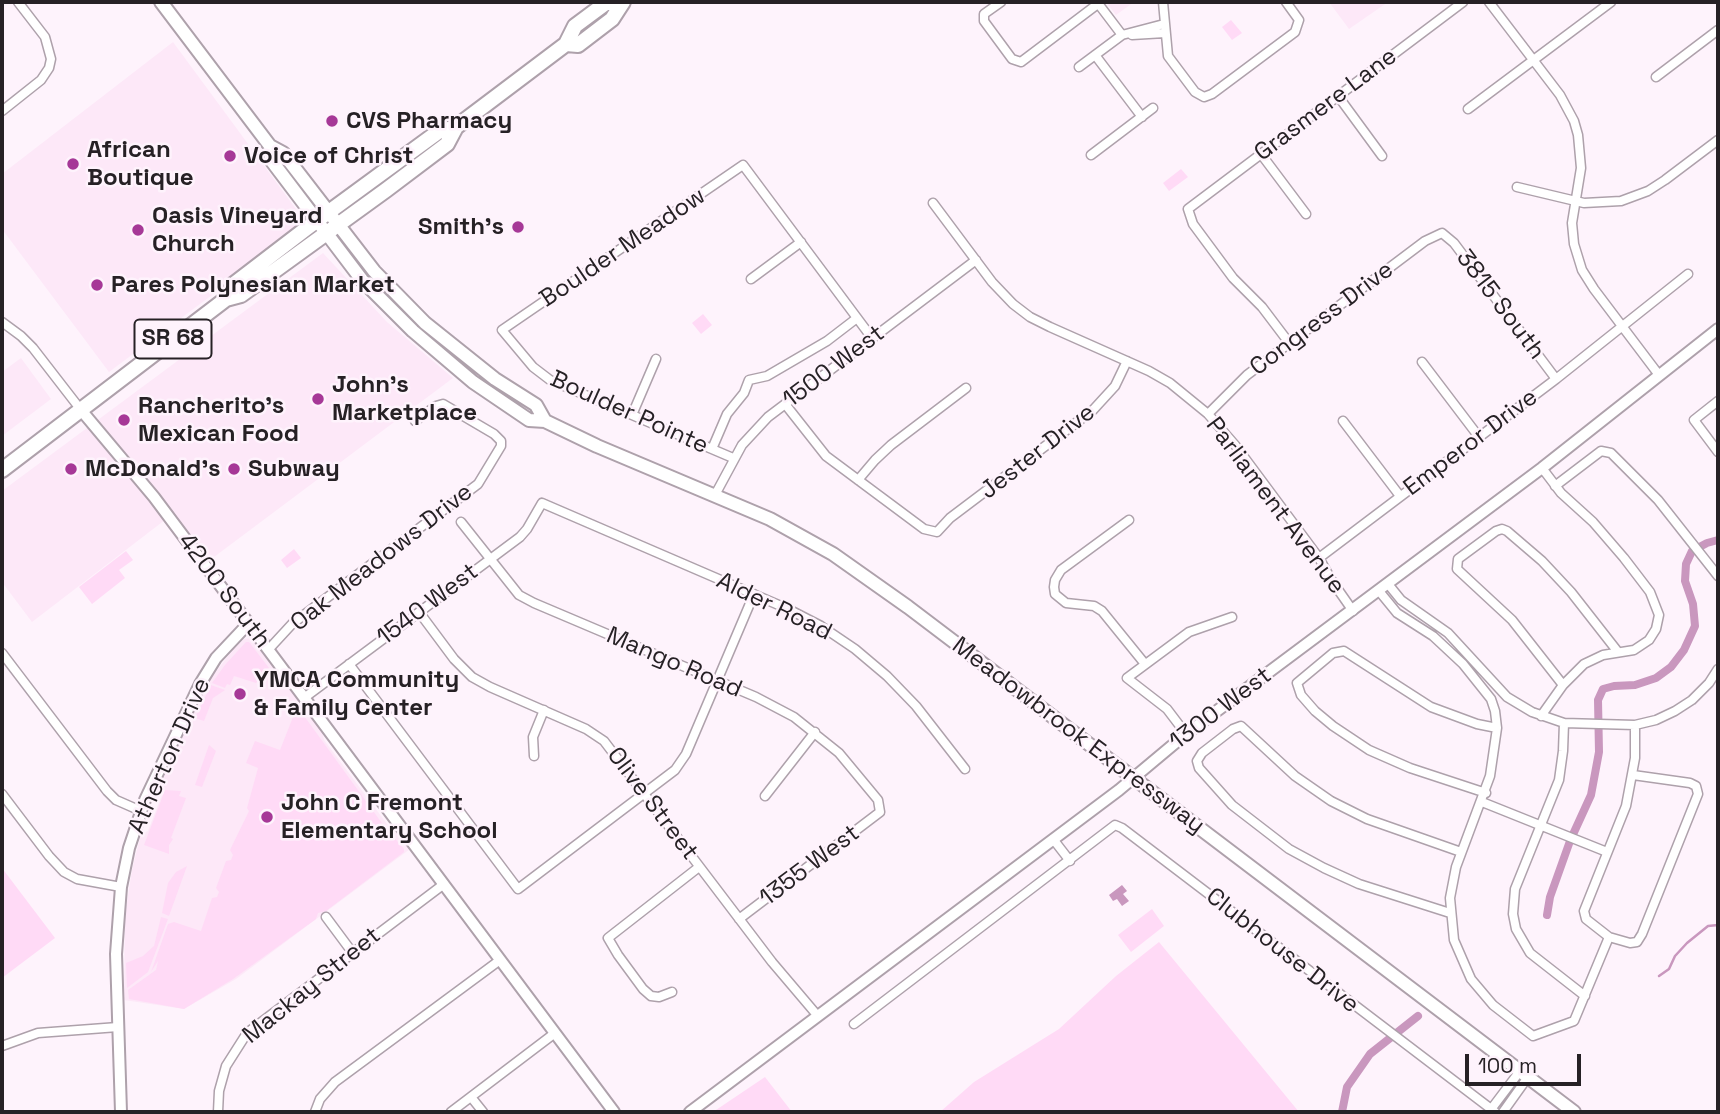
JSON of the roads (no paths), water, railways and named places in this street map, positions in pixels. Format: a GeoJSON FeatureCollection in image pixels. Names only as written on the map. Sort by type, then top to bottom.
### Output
{"type":"FeatureCollection","features":[{"type":"Feature","properties":{"kind":"main road"},"geometry":{"type":"LineString","coordinates":[[162,2],[270,146],[283,153],[328,223]]}},
{"type":"Feature","properties":{"kind":"main road","name":"SR 68"},"geometry":{"type":"LineString","coordinates":[[2,470],[226,299],[242,295],[439,132],[456,127],[566,44],[578,45],[612,19],[622,2]]}},
{"type":"Feature","properties":{"kind":"main road","name":"Meadowbrook Expressway"},"geometry":{"type":"LineString","coordinates":[[328,223],[362,280],[447,361],[513,410],[529,420],[545,421],[806,537],[866,576],[1574,1112]]}},
{"type":"Feature","properties":{"kind":"main road","name":"Meadowbrook Expressway"},"geometry":{"type":"LineString","coordinates":[[328,223],[425,323],[495,379],[536,405],[545,421]]}},
{"type":"Feature","properties":{"kind":"main road"},"geometry":{"type":"LineString","coordinates":[[447,361],[454,358],[476,373],[495,379]]}},
{"type":"Feature","properties":{"kind":"street"},"geometry":{"type":"LineString","coordinates":[[2,111],[41,80],[50,68],[51,59],[45,37],[18,2]]}},
{"type":"Feature","properties":{"kind":"street"},"geometry":{"type":"LineString","coordinates":[[1000,2],[984,14],[984,21],[1012,59],[1021,62],[1098,3],[1122,34]]}},
{"type":"Feature","properties":{"kind":"street"},"geometry":{"type":"LineString","coordinates":[[1163,2],[1168,57],[1200,96],[1212,94],[1295,32],[1299,20],[1286,2]]}},
{"type":"Feature","properties":{"kind":"street","name":"Grasmere Lane"},"geometry":{"type":"LineString","coordinates":[[1290,344],[1262,307],[1225,267],[1193,224],[1188,209],[1463,2]]}},
{"type":"Feature","properties":{"kind":"street"},"geometry":{"type":"LineString","coordinates":[[1489,2],[1560,95],[1574,121],[1581,168],[1572,223],[1574,244],[1582,270],[1658,375]]}},
{"type":"Feature","properties":{"kind":"street"},"geometry":{"type":"LineString","coordinates":[[1468,109],[1611,2]]}},
{"type":"Feature","properties":{"kind":"street"},"geometry":{"type":"LineString","coordinates":[[1079,67],[1122,34],[1165,29]]}},
{"type":"Feature","properties":{"kind":"street"},"geometry":{"type":"LineString","coordinates":[[1656,77],[1718,30]]}},
{"type":"Feature","properties":{"kind":"street"},"geometry":{"type":"LineString","coordinates":[[1095,55],[1142,117]]}},
{"type":"Feature","properties":{"kind":"street"},"geometry":{"type":"LineString","coordinates":[[1338,96],[1382,156]]}},
{"type":"Feature","properties":{"kind":"street"},"geometry":{"type":"LineString","coordinates":[[1091,155],[1153,108]]}},
{"type":"Feature","properties":{"kind":"street"},"geometry":{"type":"LineString","coordinates":[[1517,187],[1575,202],[1607,203],[1631,198],[1665,180],[1718,140]]}},
{"type":"Feature","properties":{"kind":"street"},"geometry":{"type":"LineString","coordinates":[[1261,154],[1306,214]]}},
{"type":"Feature","properties":{"kind":"street","name":"Boulder Meadow"},"geometry":{"type":"LineString","coordinates":[[502,330],[743,165],[801,242]]}},
{"type":"Feature","properties":{"kind":"street","name":"Parliament Avenue"},"geometry":{"type":"LineString","coordinates":[[933,203],[999,290],[1030,317],[1170,383],[1208,414],[1235,445],[1319,558],[1353,611]]}},
{"type":"Feature","properties":{"kind":"street","name":"Congress Drive"},"geometry":{"type":"LineString","coordinates":[[1208,414],[1238,383],[1425,241],[1442,233]]}},
{"type":"Feature","properties":{"kind":"street","name":"3815 South"},"geometry":{"type":"LineString","coordinates":[[1442,233],[1454,243],[1556,379]]}},
{"type":"Feature","properties":{"kind":"street"},"geometry":{"type":"LineString","coordinates":[[751,279],[801,242],[872,338]]}},
{"type":"Feature","properties":{"kind":"street","name":"1500 West"},"geometry":{"type":"LineString","coordinates":[[715,495],[733,458],[752,432],[785,404],[976,260]]}},
{"type":"Feature","properties":{"kind":"street","name":"Emperor Drive"},"geometry":{"type":"LineString","coordinates":[[1319,558],[1556,379],[1688,274]]}},
{"type":"Feature","properties":{"kind":"street"},"geometry":{"type":"LineString","coordinates":[[712,449],[727,414],[744,393],[749,380],[767,376],[827,341],[857,318]]}},
{"type":"Feature","properties":{"kind":"street"},"geometry":{"type":"LineString","coordinates":[[2,322],[22,336],[33,348],[81,410]]}},
{"type":"Feature","properties":{"kind":"street","name":"Boulder Pointe"},"geometry":{"type":"LineString","coordinates":[[502,330],[533,367],[550,380],[733,458]]}},
{"type":"Feature","properties":{"kind":"street","name":"1300 West"},"geometry":{"type":"LineString","coordinates":[[690,1112],[1053,839],[1186,734],[1542,468],[1718,330]]}},
{"type":"Feature","properties":{"kind":"street"},"geometry":{"type":"LineString","coordinates":[[632,415],[656,359]]}},
{"type":"Feature","properties":{"kind":"street","name":"Jester Drive"},"geometry":{"type":"LineString","coordinates":[[858,480],[924,529],[937,533],[950,519],[1093,410],[1115,386],[1127,361]]}},
{"type":"Feature","properties":{"kind":"street"},"geometry":{"type":"LineString","coordinates":[[1422,362],[1479,437]]}},
{"type":"Feature","properties":{"kind":"street"},"geometry":{"type":"LineString","coordinates":[[785,404],[825,456],[858,480],[882,452],[966,388]]}},
{"type":"Feature","properties":{"kind":"street"},"geometry":{"type":"LineString","coordinates":[[1718,401],[1694,420],[1718,452]]}},
{"type":"Feature","properties":{"kind":"street","name":"Oak Meadows Drive"},"geometry":{"type":"LineString","coordinates":[[268,650],[292,624],[478,484],[500,446],[501,441],[494,434],[443,404],[415,421]]}},
{"type":"Feature","properties":{"kind":"street","name":"4200 South"},"geometry":{"type":"LineString","coordinates":[[81,410],[155,497],[614,1112]]}},
{"type":"Feature","properties":{"kind":"street"},"geometry":{"type":"LineString","coordinates":[[1343,421],[1400,496]]}},
{"type":"Feature","properties":{"kind":"street"},"geometry":{"type":"LineString","coordinates":[[1555,486],[1604,450],[1611,453],[1646,486],[1718,576]]}},
{"type":"Feature","properties":{"kind":"street"},"geometry":{"type":"LineString","coordinates":[[1541,716],[1563,685],[1584,664],[1594,658],[1634,650],[1649,640],[1658,622],[1658,608],[1650,592],[1624,558],[1555,486],[1542,468]]}},
{"type":"Feature","properties":{"kind":"street","name":"1540 West"},"geometry":{"type":"LineString","coordinates":[[304,698],[527,530],[542,503]]}},
{"type":"Feature","properties":{"kind":"street","name":"Alder Road"},"geometry":{"type":"LineString","coordinates":[[542,503],[754,594],[821,626],[855,649],[887,676],[916,706],[965,769]]}},
{"type":"Feature","properties":{"kind":"street"},"geometry":{"type":"LineString","coordinates":[[1129,520],[1062,570],[1054,587],[1055,593],[1066,603],[1094,606],[1102,611],[1144,664]]}},
{"type":"Feature","properties":{"kind":"street","name":"Mango Road"},"geometry":{"type":"LineString","coordinates":[[461,522],[512,588],[534,603],[775,706],[816,732],[855,769],[878,800],[880,812]]}},
{"type":"Feature","properties":{"kind":"street"},"geometry":{"type":"LineString","coordinates":[[1563,685],[1512,620],[1458,572],[1458,559],[1496,531],[1507,531],[1556,575],[1618,652]]}},
{"type":"Feature","properties":{"kind":"street"},"geometry":{"type":"LineString","coordinates":[[1383,588],[1428,617],[1454,639],[1502,692],[1515,702],[1541,716],[1564,723],[1635,725],[1656,720],[1684,707],[1704,690],[1718,669]]}},
{"type":"Feature","properties":{"kind":"street"},"geometry":{"type":"LineString","coordinates":[[1383,588],[1397,613],[1451,652],[1491,699],[1497,729],[1494,760],[1486,793],[1461,852],[1452,883],[1450,913],[1454,940],[1472,979],[1493,1004],[1533,1036],[1574,1021],[1609,937]]}},
{"type":"Feature","properties":{"kind":"street"},"geometry":{"type":"LineString","coordinates":[[349,664],[518,889],[666,778],[681,762],[754,594]]}},
{"type":"Feature","properties":{"kind":"street","name":"Olive Street"},"geometry":{"type":"LineString","coordinates":[[419,612],[454,659],[472,677],[596,734],[604,741],[772,962],[817,1015]]}},
{"type":"Feature","properties":{"kind":"street"},"geometry":{"type":"LineString","coordinates":[[1186,734],[1167,709],[1127,678],[1189,632],[1231,617]]}},
{"type":"Feature","properties":{"kind":"street","name":"Atherton Drive"},"geometry":{"type":"LineString","coordinates":[[121,1112],[116,954],[121,887],[141,811],[200,684],[216,658],[248,624]]}},
{"type":"Feature","properties":{"kind":"street"},"geometry":{"type":"LineString","coordinates":[[1486,793],[1409,768],[1369,750],[1333,726],[1315,710],[1301,695],[1297,683],[1301,677],[1341,650],[1431,707],[1497,729]]}},
{"type":"Feature","properties":{"kind":"street"},"geometry":{"type":"LineString","coordinates":[[2,653],[107,792],[116,800],[141,811]]}},
{"type":"Feature","properties":{"kind":"street"},"geometry":{"type":"LineString","coordinates":[[534,756],[533,737],[544,710]]}},
{"type":"Feature","properties":{"kind":"street"},"geometry":{"type":"LineString","coordinates":[[1564,723],[1562,767],[1515,889],[1514,922],[1530,953],[1585,996]]}},
{"type":"Feature","properties":{"kind":"street"},"geometry":{"type":"LineString","coordinates":[[1633,775],[1690,783],[1696,786],[1699,794],[1642,934],[1637,942],[1626,943],[1609,937],[1584,915],[1626,806],[1633,775],[1635,725]]}},
{"type":"Feature","properties":{"kind":"street"},"geometry":{"type":"LineString","coordinates":[[1450,913],[1349,880],[1289,849],[1232,805],[1199,768],[1197,761],[1202,753],[1241,726],[1295,776],[1331,802],[1367,819],[1461,852]]}},
{"type":"Feature","properties":{"kind":"street"},"geometry":{"type":"LineString","coordinates":[[765,796],[816,732]]}},
{"type":"Feature","properties":{"kind":"street"},"geometry":{"type":"LineString","coordinates":[[2,793],[64,872],[77,879],[121,887]]}},
{"type":"Feature","properties":{"kind":"street"},"geometry":{"type":"LineString","coordinates":[[1482,802],[1607,852]]}},
{"type":"Feature","properties":{"kind":"street","name":"1355 West"},"geometry":{"type":"LineString","coordinates":[[739,919],[880,812]]}},
{"type":"Feature","properties":{"kind":"street","name":"Clubhouse Drive"},"geometry":{"type":"LineString","coordinates":[[854,1024],[1115,825],[1492,1111]]}},
{"type":"Feature","properties":{"kind":"street"},"geometry":{"type":"LineString","coordinates":[[1053,839],[1070,860]]}},
{"type":"Feature","properties":{"kind":"street"},"geometry":{"type":"LineString","coordinates":[[672,992],[659,997],[651,996],[618,956],[608,938],[699,867]]}},
{"type":"Feature","properties":{"kind":"street","name":"Mackay Street"},"geometry":{"type":"LineString","coordinates":[[218,1112],[219,1091],[226,1066],[247,1032],[444,884]]}},
{"type":"Feature","properties":{"kind":"street"},"geometry":{"type":"LineString","coordinates":[[326,918],[352,952]]}},
{"type":"Feature","properties":{"kind":"street"},"geometry":{"type":"LineString","coordinates":[[315,1112],[325,1091],[335,1082],[500,960]]}},
{"type":"Feature","properties":{"kind":"street"},"geometry":{"type":"LineString","coordinates":[[2,1046],[38,1033],[118,1027]]}},
{"type":"Feature","properties":{"kind":"street"},"geometry":{"type":"LineString","coordinates":[[451,1112],[555,1033]]}},
{"type":"Feature","properties":{"kind":"street"},"geometry":{"type":"LineString","coordinates":[[1492,1111],[1524,1074]]}},
{"type":"Feature","properties":{"kind":"street"},"geometry":{"type":"LineString","coordinates":[[1503,1112],[1524,1074]]}},
{"type":"Feature","properties":{"kind":"street"},"geometry":{"type":"LineString","coordinates":[[471,1097],[483,1112]]}},
{"type":"Feature","properties":{"kind":"waterway"},"geometry":{"type":"LineString","coordinates":[[1547,915],[1550,897],[1570,841],[1591,795],[1599,752],[1598,700],[1603,689],[1635,685],[1656,678],[1671,667],[1684,650],[1695,626],[1693,604],[1685,581],[1686,564],[1692,551],[1718,540]]}},
{"type":"Feature","properties":{"kind":"waterway"},"geometry":{"type":"LineString","coordinates":[[1659,976],[1669,969],[1675,956],[1687,943],[1708,926],[1718,925]]}},
{"type":"Feature","properties":{"kind":"waterway"},"geometry":{"type":"LineString","coordinates":[[1342,1112],[1347,1087],[1370,1054],[1418,1016]]}},
{"type":"Feature","properties":{"kind":"place","name":"CVS Pharmacy"},"geometry":{"type":"Point","coordinates":[332,121]}},
{"type":"Feature","properties":{"kind":"place","name":"Voice of Christ"},"geometry":{"type":"Point","coordinates":[230,156]}},
{"type":"Feature","properties":{"kind":"place","name":"African Boutique"},"geometry":{"type":"Point","coordinates":[73,164]}},
{"type":"Feature","properties":{"kind":"place","name":"Smith's"},"geometry":{"type":"Point","coordinates":[518,227]}},
{"type":"Feature","properties":{"kind":"place","name":"Oasis Vineyard Church"},"geometry":{"type":"Point","coordinates":[138,230]}},
{"type":"Feature","properties":{"kind":"place","name":"Pares Polynesian Market"},"geometry":{"type":"Point","coordinates":[97,285]}},
{"type":"Feature","properties":{"kind":"place","name":"John's Marketplace"},"geometry":{"type":"Point","coordinates":[318,399]}},
{"type":"Feature","properties":{"kind":"place","name":"Rancherito's Mexican Food"},"geometry":{"type":"Point","coordinates":[124,420]}},
{"type":"Feature","properties":{"kind":"place","name":"McDonald's"},"geometry":{"type":"Point","coordinates":[71,469]}},
{"type":"Feature","properties":{"kind":"place","name":"Subway"},"geometry":{"type":"Point","coordinates":[234,469]}},
{"type":"Feature","properties":{"kind":"place","name":"YMCA Community & Family Center"},"geometry":{"type":"Point","coordinates":[240,694]}},
{"type":"Feature","properties":{"kind":"place","name":"John C Fremont Elementary School"},"geometry":{"type":"Point","coordinates":[267,817]}}]}
